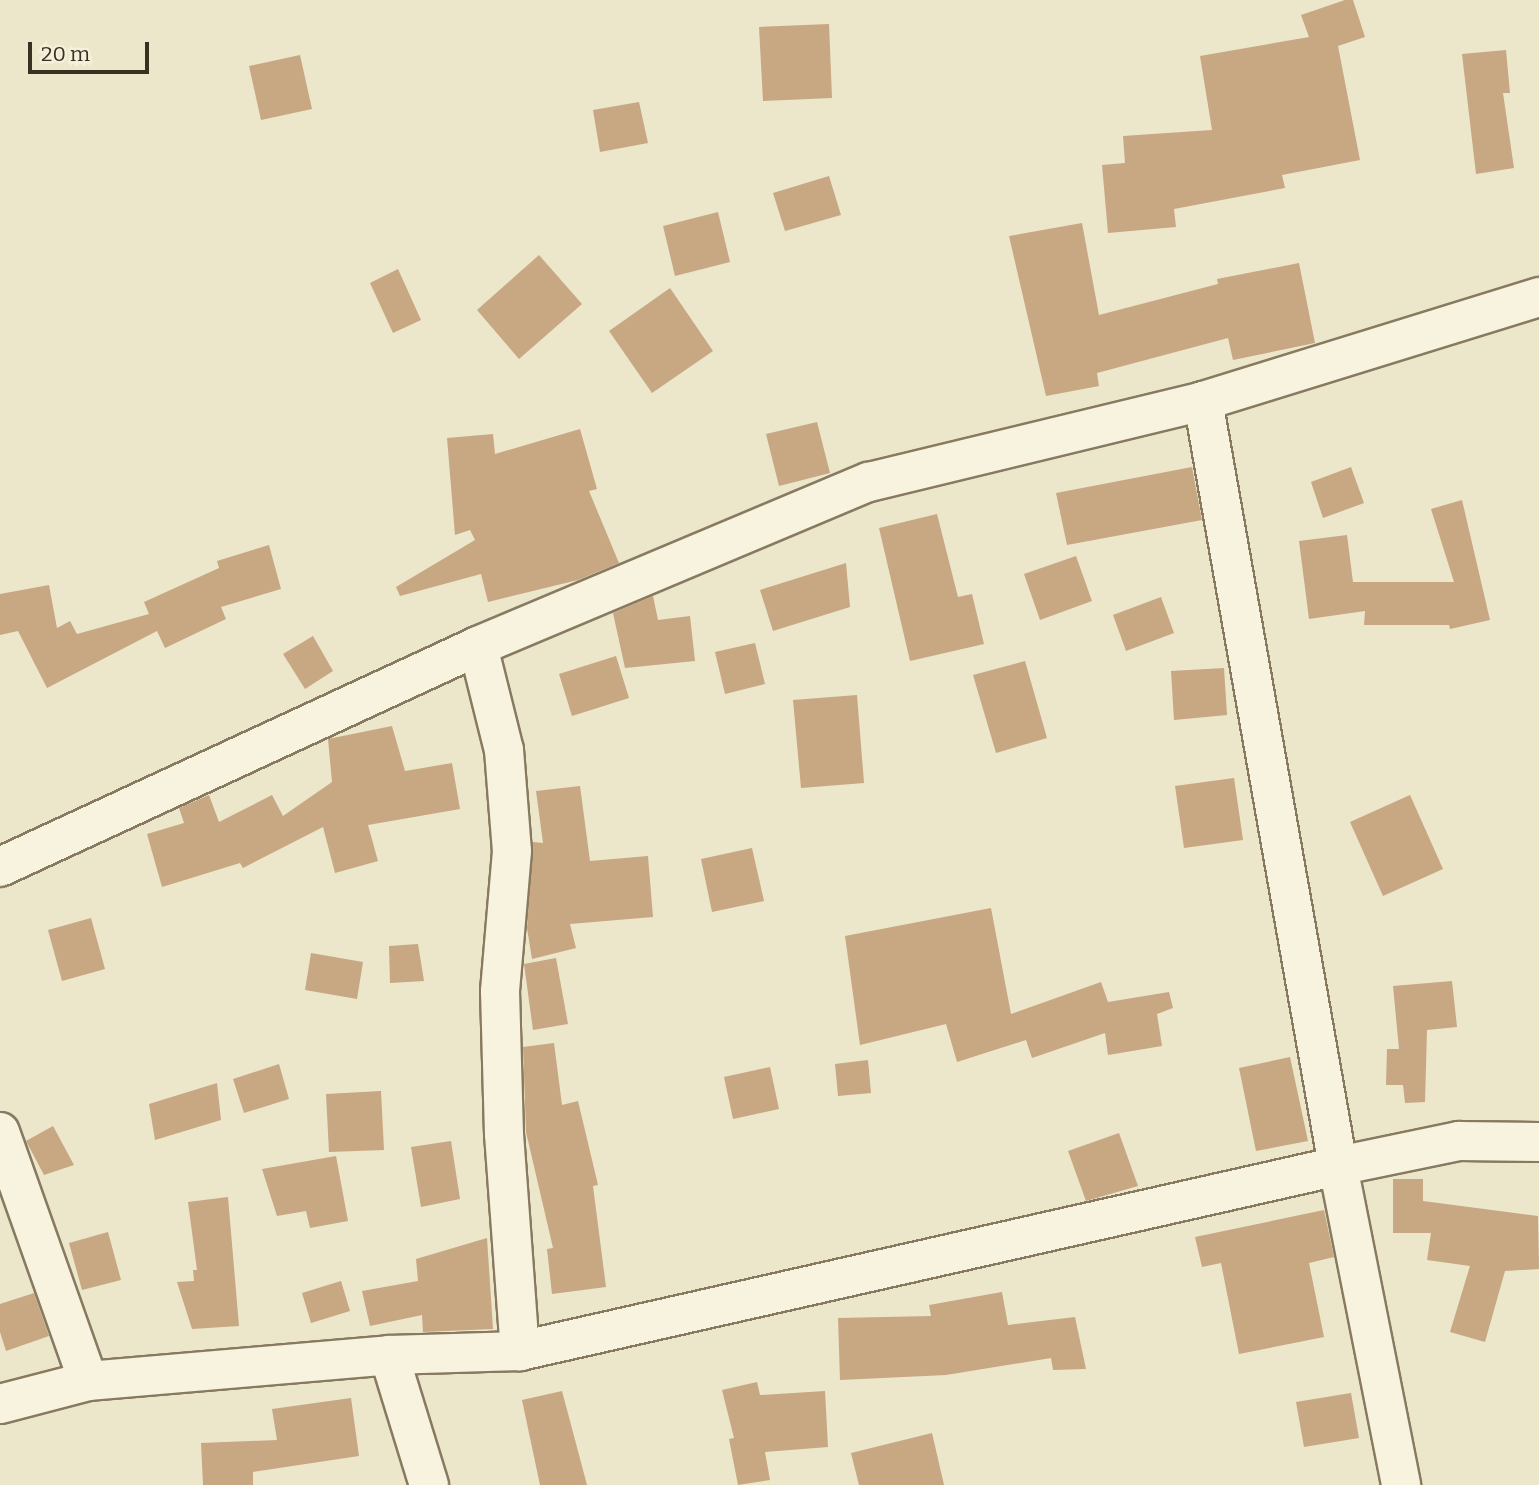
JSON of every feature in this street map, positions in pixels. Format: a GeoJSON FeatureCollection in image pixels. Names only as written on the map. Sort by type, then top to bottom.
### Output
{"type":"FeatureCollection","features":[{"type":"Feature","properties":{"kind":"street"},"geometry":{"type":"LineString","coordinates":[[0,867],[478,646],[869,482],[1203,401],[1539,297]]}},
{"type":"Feature","properties":{"kind":"street"},"geometry":{"type":"LineString","coordinates":[[1203,401],[1338,1166],[1401,1485]]}},
{"type":"Feature","properties":{"kind":"street"},"geometry":{"type":"LineString","coordinates":[[478,646],[504,750],[512,851],[500,991],[505,1134],[520,1351]]}},
{"type":"Feature","properties":{"kind":"street"},"geometry":{"type":"LineString","coordinates":[[0,1132],[88,1381]]}},
{"type":"Feature","properties":{"kind":"street"},"geometry":{"type":"LineString","coordinates":[[0,1404],[88,1381],[389,1355],[520,1351],[1459,1141],[1539,1142]]}},
{"type":"Feature","properties":{"kind":"street"},"geometry":{"type":"LineString","coordinates":[[389,1355],[429,1485]]}},
{"type":"Feature","properties":{"kind":"building"},"geometry":{"type":"Polygon","coordinates":[[[1345,0],[1353,0],[1365,37],[1338,46],[1360,160],[1282,175],[1285,188],[1174,209],[1176,227],[1108,233],[1102,165],[1125,163],[1123,136],[1212,130],[1200,56],[1309,37],[1301,15],[1345,0]]]}},
{"type":"Feature","properties":{"kind":"building"},"geometry":{"type":"Polygon","coordinates":[[[829,24],[832,98],[763,101],[759,27],[829,24]]]}},
{"type":"Feature","properties":{"kind":"building"},"geometry":{"type":"Polygon","coordinates":[[[1506,50],[1510,93],[1503,93],[1514,168],[1476,174],[1462,54],[1506,50]]]}},
{"type":"Feature","properties":{"kind":"building"},"geometry":{"type":"Polygon","coordinates":[[[300,55],[312,109],[261,120],[249,66],[300,55]]]}},
{"type":"Feature","properties":{"kind":"building"},"geometry":{"type":"Polygon","coordinates":[[[639,102],[648,143],[600,152],[593,110],[639,102]]]}},
{"type":"Feature","properties":{"kind":"building"},"geometry":{"type":"Polygon","coordinates":[[[829,176],[841,215],[785,231],[773,193],[829,176]]]}},
{"type":"Feature","properties":{"kind":"building"},"geometry":{"type":"Polygon","coordinates":[[[718,212],[730,262],[675,276],[663,226],[718,212]]]}},
{"type":"Feature","properties":{"kind":"building"},"geometry":{"type":"Polygon","coordinates":[[[1082,223],[1099,315],[1218,284],[1217,279],[1299,263],[1315,343],[1233,360],[1228,338],[1097,373],[1099,386],[1046,396],[1009,236],[1082,223]]]}},
{"type":"Feature","properties":{"kind":"building"},"geometry":{"type":"Polygon","coordinates":[[[539,255],[582,304],[519,359],[477,310],[539,255]]]}},
{"type":"Feature","properties":{"kind":"building"},"geometry":{"type":"Polygon","coordinates":[[[398,269],[421,320],[393,333],[370,283],[398,269]]]}},
{"type":"Feature","properties":{"kind":"building"},"geometry":{"type":"Polygon","coordinates":[[[670,288],[713,351],[652,393],[609,331],[670,288]]]}},
{"type":"Feature","properties":{"kind":"building"},"geometry":{"type":"Polygon","coordinates":[[[817,422],[830,473],[779,486],[766,434],[817,422]]]}},
{"type":"Feature","properties":{"kind":"building"},"geometry":{"type":"Polygon","coordinates":[[[580,429],[597,489],[589,491],[619,563],[578,580],[488,602],[481,574],[400,596],[396,587],[475,540],[470,530],[455,535],[447,438],[493,434],[495,454],[580,429]]]}},
{"type":"Feature","properties":{"kind":"building"},"geometry":{"type":"Polygon","coordinates":[[[1192,467],[1202,520],[1067,545],[1056,493],[1192,467]]]}},
{"type":"Feature","properties":{"kind":"building"},"geometry":{"type":"Polygon","coordinates":[[[1351,467],[1364,503],[1323,518],[1311,482],[1351,467]]]}},
{"type":"Feature","properties":{"kind":"building"},"geometry":{"type":"Polygon","coordinates":[[[1462,500],[1490,620],[1450,629],[1449,625],[1364,625],[1365,611],[1309,619],[1299,541],[1347,535],[1353,582],[1454,582],[1431,509],[1462,500]]]}},
{"type":"Feature","properties":{"kind":"building"},"geometry":{"type":"Polygon","coordinates":[[[937,514],[958,597],[972,594],[984,644],[910,661],[879,528],[937,514]]]}},
{"type":"Feature","properties":{"kind":"building"},"geometry":{"type":"Polygon","coordinates":[[[269,545],[281,589],[221,607],[226,619],[165,648],[157,631],[47,688],[18,631],[0,635],[0,594],[49,585],[57,628],[70,621],[77,634],[149,614],[144,602],[219,568],[217,561],[269,545]]]}},
{"type":"Feature","properties":{"kind":"building"},"geometry":{"type":"Polygon","coordinates":[[[1076,556],[1092,601],[1040,620],[1024,574],[1076,556]]]}},
{"type":"Feature","properties":{"kind":"building"},"geometry":{"type":"Polygon","coordinates":[[[846,563],[850,607],[773,631],[760,590],[846,563]]]}},
{"type":"Feature","properties":{"kind":"building"},"geometry":{"type":"Polygon","coordinates":[[[653,596],[658,620],[690,616],[695,661],[625,668],[613,613],[653,596]]]}},
{"type":"Feature","properties":{"kind":"building"},"geometry":{"type":"Polygon","coordinates":[[[1161,597],[1174,633],[1126,651],[1113,615],[1161,597]]]}},
{"type":"Feature","properties":{"kind":"building"},"geometry":{"type":"Polygon","coordinates":[[[313,636],[333,671],[305,689],[283,654],[313,636]]]}},
{"type":"Feature","properties":{"kind":"building"},"geometry":{"type":"Polygon","coordinates":[[[755,643],[765,684],[725,694],[715,652],[755,643]]]}},
{"type":"Feature","properties":{"kind":"building"},"geometry":{"type":"Polygon","coordinates":[[[616,656],[629,698],[572,716],[559,674],[616,656]]]}},
{"type":"Feature","properties":{"kind":"building"},"geometry":{"type":"Polygon","coordinates":[[[1025,661],[1047,738],[996,753],[973,675],[1025,661]]]}},
{"type":"Feature","properties":{"kind":"building"},"geometry":{"type":"Polygon","coordinates":[[[1224,668],[1227,715],[1174,720],[1171,671],[1224,668]]]}},
{"type":"Feature","properties":{"kind":"building"},"geometry":{"type":"Polygon","coordinates":[[[857,695],[864,783],[801,788],[793,700],[857,695]]]}},
{"type":"Feature","properties":{"kind":"building"},"geometry":{"type":"Polygon","coordinates":[[[392,726],[405,771],[452,763],[460,809],[368,825],[378,861],[335,873],[323,827],[243,868],[240,863],[162,887],[147,834],[184,823],[179,808],[209,795],[219,822],[272,795],[283,816],[332,782],[328,739],[392,726]]]}},
{"type":"Feature","properties":{"kind":"building"},"geometry":{"type":"Polygon","coordinates":[[[1234,778],[1243,840],[1184,848],[1175,786],[1234,778]]]}},
{"type":"Feature","properties":{"kind":"building"},"geometry":{"type":"Polygon","coordinates":[[[580,786],[590,861],[648,856],[653,917],[570,924],[576,948],[532,959],[527,928],[533,842],[543,843],[536,791],[580,786]]]}},
{"type":"Feature","properties":{"kind":"building"},"geometry":{"type":"Polygon","coordinates":[[[1410,795],[1443,869],[1383,896],[1350,822],[1410,795]]]}},
{"type":"Feature","properties":{"kind":"building"},"geometry":{"type":"Polygon","coordinates":[[[752,848],[764,901],[712,912],[701,859],[752,848]]]}},
{"type":"Feature","properties":{"kind":"building"},"geometry":{"type":"Polygon","coordinates":[[[991,908],[1011,1014],[1101,982],[1108,1002],[1169,992],[1173,1008],[1157,1014],[1162,1046],[1108,1055],[1105,1033],[1032,1058],[1026,1040],[957,1062],[946,1024],[860,1045],[845,936],[991,908]]]}},
{"type":"Feature","properties":{"kind":"building"},"geometry":{"type":"Polygon","coordinates":[[[91,918],[105,969],[62,981],[48,930],[91,918]]]}},
{"type":"Feature","properties":{"kind":"building"},"geometry":{"type":"Polygon","coordinates":[[[418,944],[424,981],[390,983],[389,946],[418,944]]]}},
{"type":"Feature","properties":{"kind":"building"},"geometry":{"type":"Polygon","coordinates":[[[311,953],[363,962],[357,999],[305,990],[311,953]]]}},
{"type":"Feature","properties":{"kind":"building"},"geometry":{"type":"Polygon","coordinates":[[[556,958],[568,1024],[533,1030],[524,964],[556,958]]]}},
{"type":"Feature","properties":{"kind":"building"},"geometry":{"type":"Polygon","coordinates":[[[1452,981],[1457,1027],[1427,1030],[1425,1102],[1405,1103],[1403,1085],[1386,1085],[1387,1049],[1399,1049],[1393,986],[1452,981]]]}},
{"type":"Feature","properties":{"kind":"building"},"geometry":{"type":"Polygon","coordinates":[[[554,1043],[562,1105],[578,1101],[598,1185],[593,1186],[606,1287],[552,1294],[547,1249],[553,1248],[526,1132],[523,1047],[554,1043]]]}},
{"type":"Feature","properties":{"kind":"building"},"geometry":{"type":"Polygon","coordinates":[[[1290,1057],[1308,1141],[1256,1151],[1239,1068],[1290,1057]]]}},
{"type":"Feature","properties":{"kind":"building"},"geometry":{"type":"Polygon","coordinates":[[[868,1060],[871,1093],[838,1096],[835,1064],[868,1060]]]}},
{"type":"Feature","properties":{"kind":"building"},"geometry":{"type":"Polygon","coordinates":[[[279,1064],[289,1099],[244,1113],[233,1079],[279,1064]]]}},
{"type":"Feature","properties":{"kind":"building"},"geometry":{"type":"Polygon","coordinates":[[[770,1067],[779,1109],[733,1119],[724,1077],[770,1067]]]}},
{"type":"Feature","properties":{"kind":"building"},"geometry":{"type":"Polygon","coordinates":[[[217,1083],[221,1120],[155,1140],[149,1104],[217,1083]]]}},
{"type":"Feature","properties":{"kind":"building"},"geometry":{"type":"Polygon","coordinates":[[[381,1091],[384,1150],[329,1152],[326,1094],[381,1091]]]}},
{"type":"Feature","properties":{"kind":"building"},"geometry":{"type":"Polygon","coordinates":[[[53,1126],[74,1165],[44,1175],[26,1141],[53,1126]]]}},
{"type":"Feature","properties":{"kind":"building"},"geometry":{"type":"Polygon","coordinates":[[[1119,1133],[1138,1186],[1086,1201],[1068,1151],[1119,1133]]]}},
{"type":"Feature","properties":{"kind":"building"},"geometry":{"type":"Polygon","coordinates":[[[451,1141],[460,1199],[421,1207],[411,1147],[451,1141]]]}},
{"type":"Feature","properties":{"kind":"building"},"geometry":{"type":"Polygon","coordinates":[[[336,1156],[348,1221],[310,1228],[306,1211],[277,1216],[262,1169],[336,1156]]]}},
{"type":"Feature","properties":{"kind":"building"},"geometry":{"type":"Polygon","coordinates":[[[1393,1179],[1423,1179],[1423,1201],[1538,1216],[1539,1269],[1505,1271],[1485,1342],[1450,1332],[1470,1266],[1427,1260],[1431,1233],[1393,1233],[1393,1179]]]}},
{"type":"Feature","properties":{"kind":"building"},"geometry":{"type":"Polygon","coordinates":[[[228,1197],[239,1326],[192,1329],[177,1282],[194,1281],[193,1270],[197,1270],[188,1202],[228,1197]]]}},
{"type":"Feature","properties":{"kind":"building"},"geometry":{"type":"Polygon","coordinates":[[[1324,1210],[1334,1257],[1309,1263],[1324,1337],[1239,1354],[1221,1263],[1202,1267],[1195,1237],[1324,1210]]]}},
{"type":"Feature","properties":{"kind":"building"},"geometry":{"type":"Polygon","coordinates":[[[108,1232],[121,1280],[82,1290],[69,1243],[108,1232]]]}},
{"type":"Feature","properties":{"kind":"building"},"geometry":{"type":"Polygon","coordinates":[[[487,1238],[493,1329],[423,1332],[422,1315],[370,1326],[362,1291],[418,1281],[416,1259],[487,1238]]]}},
{"type":"Feature","properties":{"kind":"building"},"geometry":{"type":"Polygon","coordinates":[[[341,1281],[350,1311],[311,1323],[302,1293],[341,1281]]]}},
{"type":"Feature","properties":{"kind":"building"},"geometry":{"type":"Polygon","coordinates":[[[1002,1292],[1008,1325],[1075,1317],[1086,1369],[1053,1370],[1051,1358],[946,1375],[840,1380],[838,1318],[931,1316],[929,1305],[1002,1292]]]}},
{"type":"Feature","properties":{"kind":"building"},"geometry":{"type":"Polygon","coordinates":[[[34,1293],[49,1336],[6,1351],[0,1332],[0,1304],[34,1293]]]}},
{"type":"Feature","properties":{"kind":"building"},"geometry":{"type":"Polygon","coordinates":[[[757,1382],[760,1395],[825,1391],[828,1447],[765,1452],[770,1480],[738,1485],[729,1439],[734,1438],[722,1390],[757,1382]]]}},
{"type":"Feature","properties":{"kind":"building"},"geometry":{"type":"Polygon","coordinates":[[[562,1391],[587,1485],[540,1485],[522,1400],[562,1391]]]}},
{"type":"Feature","properties":{"kind":"building"},"geometry":{"type":"Polygon","coordinates":[[[1351,1393],[1359,1438],[1304,1447],[1296,1402],[1351,1393]]]}},
{"type":"Feature","properties":{"kind":"building"},"geometry":{"type":"Polygon","coordinates":[[[351,1398],[359,1456],[253,1472],[253,1485],[203,1485],[201,1443],[277,1440],[272,1409],[351,1398]]]}},
{"type":"Feature","properties":{"kind":"building"},"geometry":{"type":"Polygon","coordinates":[[[932,1433],[944,1485],[859,1485],[851,1453],[932,1433]]]}}]}
